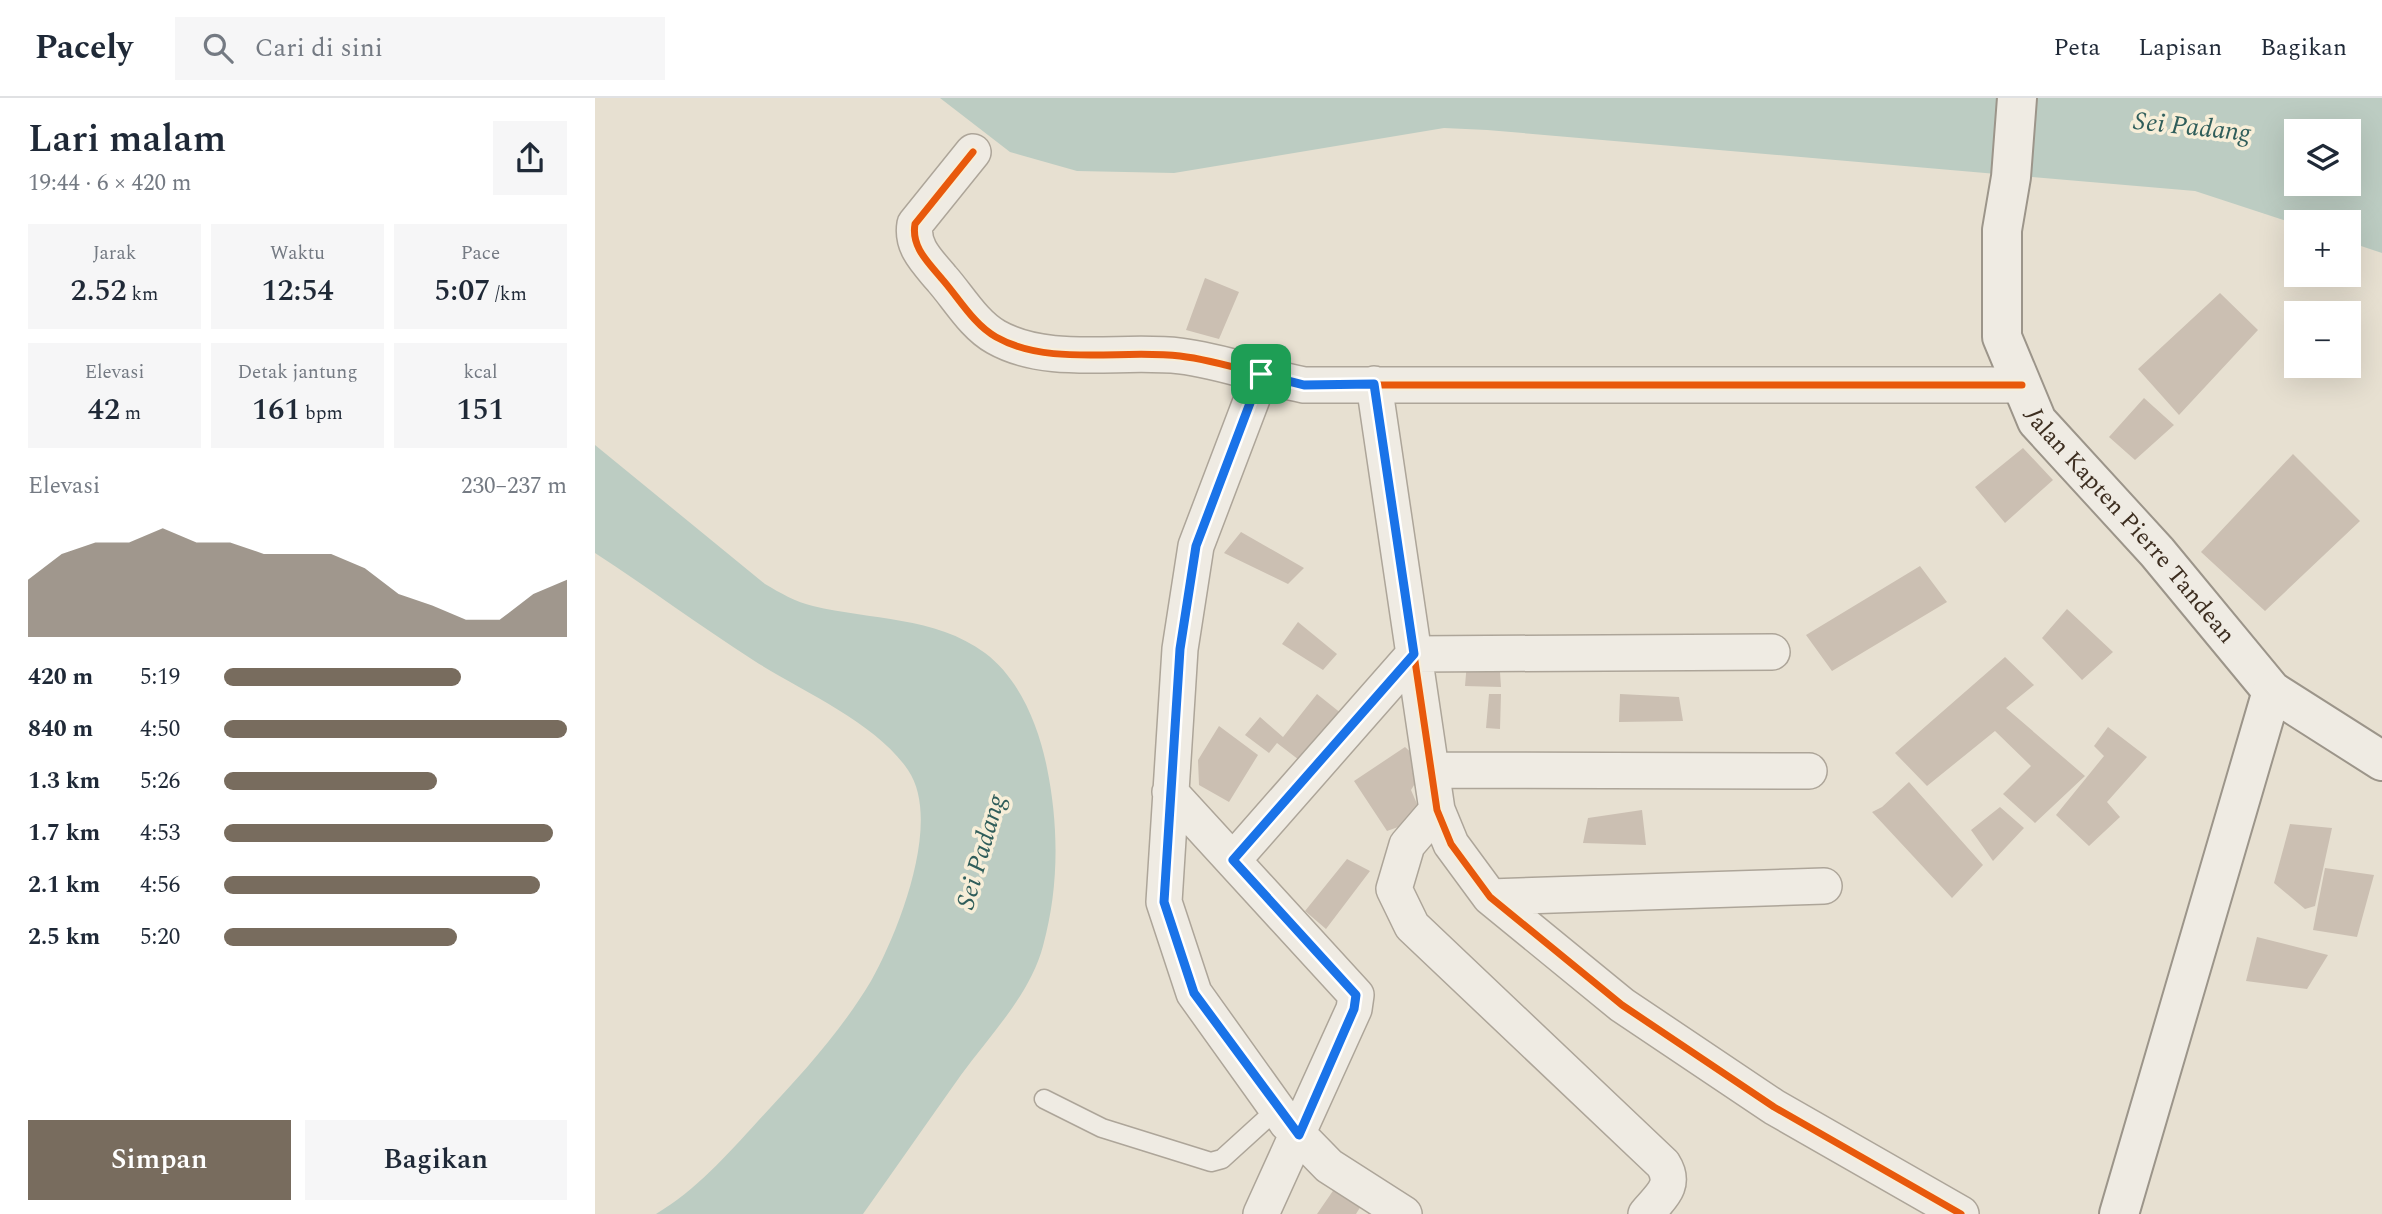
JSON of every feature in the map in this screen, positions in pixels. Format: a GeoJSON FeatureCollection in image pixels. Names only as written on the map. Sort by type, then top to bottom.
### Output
{"type":"FeatureCollection","features":[{"type":"Feature","properties":{"kind":"main road","name":"Jalan Kapten Pierre Tandean"},"geometry":{"type":"LineString","coordinates":[[2017,98],[2011,177],[2002,230],[2002,337],[2037,421],[2157,552],[2272,691],[2382,761]]}},
{"type":"Feature","properties":{"kind":"main road"},"geometry":{"type":"LineString","coordinates":[[2119,1214],[2272,691]]}},
{"type":"Feature","properties":{"kind":"street"},"geometry":{"type":"LineString","coordinates":[[973,152],[915,224],[913,237],[920,252],[982,326],[995,337],[1048,352],[1177,355],[1225,362],[1304,385],[2022,385]]}},
{"type":"Feature","properties":{"kind":"street"},"geometry":{"type":"LineString","coordinates":[[1261,374],[1196,546],[1180,649],[1164,902],[1194,993],[1288,1122],[1329,1166],[1404,1214]]}},
{"type":"Feature","properties":{"kind":"street"},"geometry":{"type":"LineString","coordinates":[[1374,384],[1437,810],[1451,844],[1490,897],[1633,1013],[1774,1107],[1961,1214]]}},
{"type":"Feature","properties":{"kind":"street"},"geometry":{"type":"LineString","coordinates":[[1233,860],[1414,654],[1772,652]]}},
{"type":"Feature","properties":{"kind":"street"},"geometry":{"type":"LineString","coordinates":[[1431,770],[1809,771]]}},
{"type":"Feature","properties":{"kind":"street"},"geometry":{"type":"LineString","coordinates":[[1170,792],[1356,995],[1354,1009],[1288,1122],[1261,1214]]}},
{"type":"Feature","properties":{"kind":"street"},"geometry":{"type":"LineString","coordinates":[[1437,810],[1407,845],[1394,889],[1412,926],[1663,1164],[1669,1174],[1669,1186],[1646,1214]]}},
{"type":"Feature","properties":{"kind":"street"},"geometry":{"type":"LineString","coordinates":[[1490,897],[1823,886]]}},
{"type":"Feature","properties":{"kind":"lane"},"geometry":{"type":"LineString","coordinates":[[1044,1100],[1102,1128],[1211,1162],[1222,1159],[1288,1122]]}},
{"type":"Feature","properties":{"kind":"water","name":"Sei Padang"},"geometry":{"type":"Polygon","coordinates":[[[940,98],[2382,98],[2382,253],[2361,246],[2361,210],[2284,210],[2284,220],[2195,191],[1487,130],[1444,128],[1174,173],[1077,171],[1010,152],[940,98]]]}},
{"type":"Feature","properties":{"kind":"water","name":"Sei Padang"},"geometry":{"type":"Polygon","coordinates":[[[595,445],[765,584],[782,594],[813,606],[902,621],[945,632],[985,653],[1018,690],[1039,736],[1051,790],[1056,857],[1052,902],[1037,964],[1008,1014],[961,1075],[863,1214],[656,1214],[698,1183],[735,1146],[818,1054],[859,1000],[882,960],[904,907],[919,847],[921,818],[918,792],[908,770],[877,737],[858,722],[753,660],[595,553],[595,445]]]}},
{"type":"Feature","properties":{"kind":"building"},"geometry":{"type":"Polygon","coordinates":[[[1205,278],[1239,292],[1219,339],[1186,330],[1205,278]]]}},
{"type":"Feature","properties":{"kind":"building"},"geometry":{"type":"Polygon","coordinates":[[[2220,293],[2258,330],[2179,415],[2138,369],[2220,293]]]}},
{"type":"Feature","properties":{"kind":"building"},"geometry":{"type":"Polygon","coordinates":[[[2144,398],[2174,425],[2135,460],[2109,437],[2144,398]]]}},
{"type":"Feature","properties":{"kind":"building"},"geometry":{"type":"Polygon","coordinates":[[[2023,448],[2053,480],[2005,523],[1975,487],[2023,448]]]}},
{"type":"Feature","properties":{"kind":"building"},"geometry":{"type":"Polygon","coordinates":[[[2293,454],[2360,521],[2265,611],[2201,552],[2293,454]]]}},
{"type":"Feature","properties":{"kind":"building"},"geometry":{"type":"Polygon","coordinates":[[[1241,532],[1304,568],[1288,584],[1224,553],[1241,532]]]}},
{"type":"Feature","properties":{"kind":"building"},"geometry":{"type":"Polygon","coordinates":[[[1920,566],[1947,602],[1832,671],[1806,635],[1920,566]]]}},
{"type":"Feature","properties":{"kind":"building"},"geometry":{"type":"Polygon","coordinates":[[[2067,609],[2113,652],[2082,680],[2042,638],[2067,609]]]}},
{"type":"Feature","properties":{"kind":"building"},"geometry":{"type":"Polygon","coordinates":[[[1298,622],[1337,654],[1323,670],[1282,644],[1298,622]]]}},
{"type":"Feature","properties":{"kind":"building"},"geometry":{"type":"Polygon","coordinates":[[[1499,657],[1501,687],[1465,686],[1467,662],[1499,657]]]}},
{"type":"Feature","properties":{"kind":"building"},"geometry":{"type":"Polygon","coordinates":[[[2005,657],[2034,685],[2006,708],[2085,776],[2035,823],[2003,794],[2031,766],[1995,731],[1927,786],[1895,753],[2005,657]]]}},
{"type":"Feature","properties":{"kind":"building"},"geometry":{"type":"Polygon","coordinates":[[[1317,694],[1342,714],[1303,763],[1277,743],[1269,753],[1245,735],[1260,717],[1283,737],[1317,694]]]}},
{"type":"Feature","properties":{"kind":"building"},"geometry":{"type":"Polygon","coordinates":[[[1489,694],[1501,694],[1500,729],[1486,728],[1489,694]]]}},
{"type":"Feature","properties":{"kind":"building"},"geometry":{"type":"Polygon","coordinates":[[[1620,694],[1679,697],[1683,721],[1619,722],[1620,694]]]}},
{"type":"Feature","properties":{"kind":"building"},"geometry":{"type":"Polygon","coordinates":[[[1219,726],[1258,755],[1229,802],[1199,785],[1198,760],[1219,726]]]}},
{"type":"Feature","properties":{"kind":"building"},"geometry":{"type":"Polygon","coordinates":[[[2108,727],[2147,757],[2107,802],[2120,817],[2089,846],[2056,815],[2104,756],[2094,746],[2108,727]]]}},
{"type":"Feature","properties":{"kind":"building"},"geometry":{"type":"Polygon","coordinates":[[[1405,747],[1426,766],[1411,790],[1423,818],[1387,831],[1354,781],[1405,747]]]}},
{"type":"Feature","properties":{"kind":"building"},"geometry":{"type":"Polygon","coordinates":[[[1909,782],[1983,865],[1952,898],[1872,812],[1882,807],[1909,782]]]}},
{"type":"Feature","properties":{"kind":"building"},"geometry":{"type":"Polygon","coordinates":[[[2000,807],[2024,828],[1993,861],[1971,830],[2000,807]]]}},
{"type":"Feature","properties":{"kind":"building"},"geometry":{"type":"Polygon","coordinates":[[[1642,810],[1646,845],[1583,843],[1588,818],[1642,810]]]}},
{"type":"Feature","properties":{"kind":"building"},"geometry":{"type":"Polygon","coordinates":[[[2290,824],[2332,828],[2315,906],[2305,909],[2274,883],[2290,824]]]}},
{"type":"Feature","properties":{"kind":"building"},"geometry":{"type":"Polygon","coordinates":[[[1347,859],[1370,871],[1326,929],[1305,911],[1347,859]]]}},
{"type":"Feature","properties":{"kind":"building"},"geometry":{"type":"Polygon","coordinates":[[[2325,868],[2374,875],[2357,937],[2313,930],[2325,868]]]}},
{"type":"Feature","properties":{"kind":"building"},"geometry":{"type":"Polygon","coordinates":[[[2257,937],[2328,955],[2307,989],[2246,981],[2257,937]]]}},
{"type":"Feature","properties":{"kind":"building"},"geometry":{"type":"Polygon","coordinates":[[[1337,1185],[1364,1201],[1356,1214],[1317,1214],[1337,1185]]]}},
{"type":"Feature","properties":{"kind":"cycle path"},"geometry":{"type":"LineString","coordinates":[[973,152],[915,224],[918,247],[967,310],[988,332],[1017,346],[1039,352],[1180,356],[1304,385],[2022,385]]}},
{"type":"Feature","properties":{"kind":"cycle path"},"geometry":{"type":"LineString","coordinates":[[1374,384],[1437,810],[1451,844],[1490,897],[1622,1005],[1774,1107],[1961,1214]]}},
{"type":"Feature","properties":{"kind":"route"},"geometry":{"type":"LineString","coordinates":[[1261,374],[1304,385],[1374,384],[1414,654],[1233,860],[1356,995],[1354,1009],[1299,1135],[1287,1123],[1194,993],[1164,902],[1180,649],[1196,546],[1261,374]]}}]}
